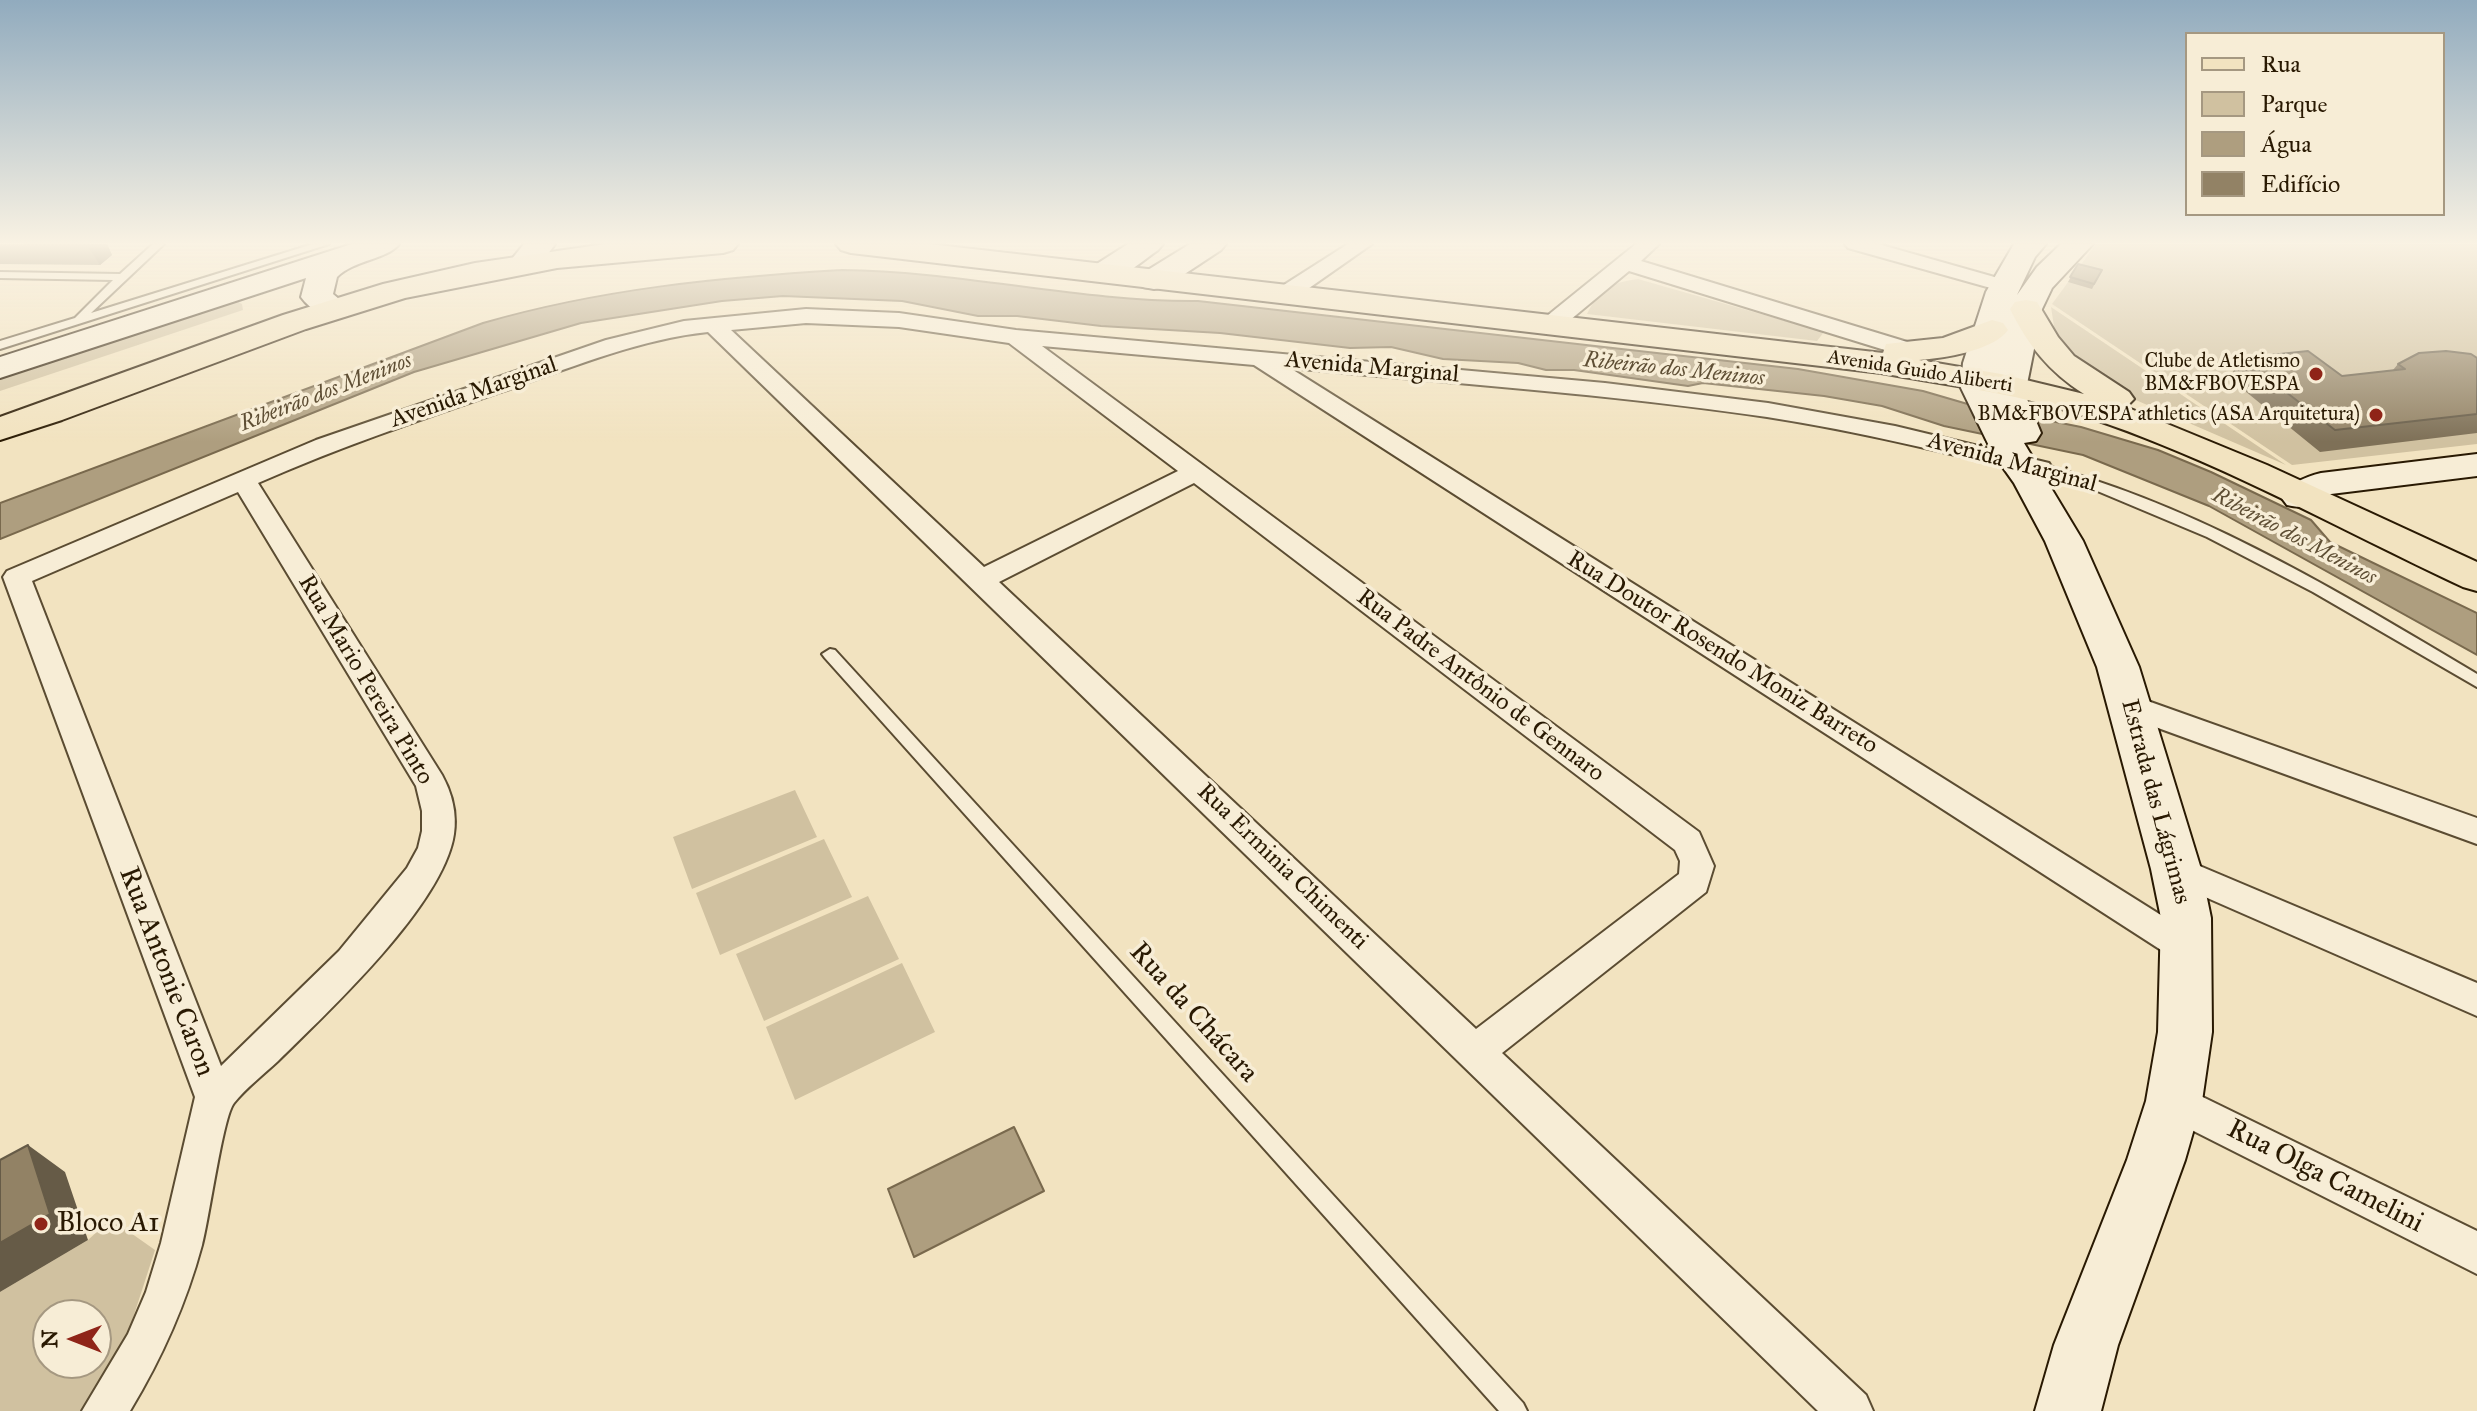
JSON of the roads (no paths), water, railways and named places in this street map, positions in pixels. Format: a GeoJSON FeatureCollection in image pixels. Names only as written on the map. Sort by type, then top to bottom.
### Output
{"type":"FeatureCollection","features":[{"type":"Feature","properties":{"kind":"main road"},"geometry":{"type":"LineString","coordinates":[[0,368],[173,310]]}},
{"type":"Feature","properties":{"kind":"main road"},"geometry":{"type":"LineString","coordinates":[[0,401],[303,310]]}},
{"type":"Feature","properties":{"kind":"main road"},"geometry":{"type":"LineString","coordinates":[[0,429],[308,310]]}},
{"type":"Feature","properties":{"kind":"main road","name":"Avenida Guido Aliberti"},"geometry":{"type":"LineString","coordinates":[[1416,310],[1881,363],[1995,394],[2116,415],[2223,460],[2477,578]]}},
{"type":"Feature","properties":{"kind":"main road"},"geometry":{"type":"LineString","coordinates":[[1807,354],[1948,348],[1992,330],[2006,310]]}},
{"type":"Feature","properties":{"kind":"main road"},"geometry":{"type":"LineString","coordinates":[[1995,394],[2012,310]]}},
{"type":"Feature","properties":{"kind":"main road"},"geometry":{"type":"LineString","coordinates":[[2023,310],[2041,339],[2069,371],[2223,460]]}},
{"type":"Feature","properties":{"kind":"main road"},"geometry":{"type":"LineString","coordinates":[[1992,330],[1995,394]]}},
{"type":"Feature","properties":{"kind":"main road","name":"Estrada das Lágrimas"},"geometry":{"type":"LineString","coordinates":[[1995,394],[2064,541],[2118,667],[2176,869],[2186,918],[2185,1032],[2174,1101],[2156,1160],[2086,1345],[2077,1407]]}},
{"type":"Feature","properties":{"kind":"main road"},"geometry":{"type":"LineString","coordinates":[[2300,497],[2321,484],[2477,465]]}},
{"type":"Feature","properties":{"kind":"street"},"geometry":{"type":"LineString","coordinates":[[1550,325],[1569,310]]}},
{"type":"Feature","properties":{"kind":"street"},"geometry":{"type":"LineString","coordinates":[[1778,310],[1909,350]]}},
{"type":"Feature","properties":{"kind":"street","name":"Avenida Marginal"},"geometry":{"type":"LineString","coordinates":[[17,577],[325,445],[614,345],[713,325],[780,318],[851,317],[1016,337],[1590,389],[1768,410],[1895,433],[2027,464]]}},
{"type":"Feature","properties":{"kind":"street","name":"Rua Erminia Chimenti"},"geometry":{"type":"LineString","coordinates":[[713,325],[1850,1411]]}},
{"type":"Feature","properties":{"kind":"street","name":"Rua Padre Antônio de Gennaro"},"geometry":{"type":"LineString","coordinates":[[1016,337],[1687,841],[1695,853],[1699,867],[1694,882],[1476,1051]]}},
{"type":"Feature","properties":{"kind":"street","name":"Rua Doutor Rosendo Moniz Barreto"},"geometry":{"type":"LineString","coordinates":[[1257,358],[2187,949]]}},
{"type":"Feature","properties":{"kind":"street"},"geometry":{"type":"LineString","coordinates":[[980,580],[1195,473]]}},
{"type":"Feature","properties":{"kind":"street","name":"Rua Mario Pereira Pinto"},"geometry":{"type":"LineString","coordinates":[[214,1097],[287,1030],[363,952],[418,881],[437,840],[439,811],[431,784],[243,479]]}},
{"type":"Feature","properties":{"kind":"street","name":"Rua Antonie Caron"},"geometry":{"type":"LineString","coordinates":[[17,577],[214,1097],[182,1243],[166,1295],[143,1349],[105,1411]]}},
{"type":"Feature","properties":{"kind":"street"},"geometry":{"type":"LineString","coordinates":[[2128,705],[2477,831]]}},
{"type":"Feature","properties":{"kind":"street"},"geometry":{"type":"LineString","coordinates":[[2176,869],[2477,1000]]}},
{"type":"Feature","properties":{"kind":"street","name":"Rua Olga Camelini"},"geometry":{"type":"LineString","coordinates":[[2174,1101],[2477,1253]]}},
{"type":"Feature","properties":{"kind":"lane"},"geometry":{"type":"LineString","coordinates":[[76,321],[88,310]]}},
{"type":"Feature","properties":{"kind":"lane"},"geometry":{"type":"LineString","coordinates":[[0,345],[117,310]]}},
{"type":"Feature","properties":{"kind":"lane","name":"Avenida Marginal"},"geometry":{"type":"LineString","coordinates":[[2027,464],[2119,493],[2235,542],[2306,579],[2477,681]]}},
{"type":"Feature","properties":{"kind":"lane","name":"Rua da Chácara"},"geometry":{"type":"LineString","coordinates":[[830,654],[1515,1411]]}},
{"type":"Feature","properties":{"kind":"water","name":"Ribeirão dos Meninos"},"geometry":{"type":"Polygon","coordinates":[[[665,310],[581,323],[414,372],[0,539],[0,503],[483,323],[527,311],[665,310]]]}},
{"type":"Feature","properties":{"kind":"water","name":"Ribeirão dos Meninos"},"geometry":{"type":"Polygon","coordinates":[[[947,310],[1276,310],[1798,369],[1923,391],[1971,405],[2081,427],[2158,450],[2211,472],[2311,520],[2330,542],[2477,613],[2477,655],[2209,506],[2083,455],[1944,426],[1882,406],[1824,396],[1703,383],[1688,386],[1574,370],[1546,370],[1518,363],[1443,359],[1391,347],[1350,348],[1220,333],[1101,326],[1017,316],[978,316],[947,310]]]}},
{"type":"Feature","properties":{"kind":"water"},"geometry":{"type":"Polygon","coordinates":[[[1014,1127],[1044,1191],[914,1257],[888,1189],[1014,1127]]]}},
{"type":"Feature","properties":{"kind":"place","name":"Clube de Atletismo BM&FBOVESPA"},"geometry":{"type":"Point","coordinates":[2316,374]}},
{"type":"Feature","properties":{"kind":"place","name":"BM&FBOVESPA athletics (ASA Arquitetura)"},"geometry":{"type":"Point","coordinates":[2376,415]}},
{"type":"Feature","properties":{"kind":"place","name":"Bloco A1"},"geometry":{"type":"Point","coordinates":[41,1224]}}]}
